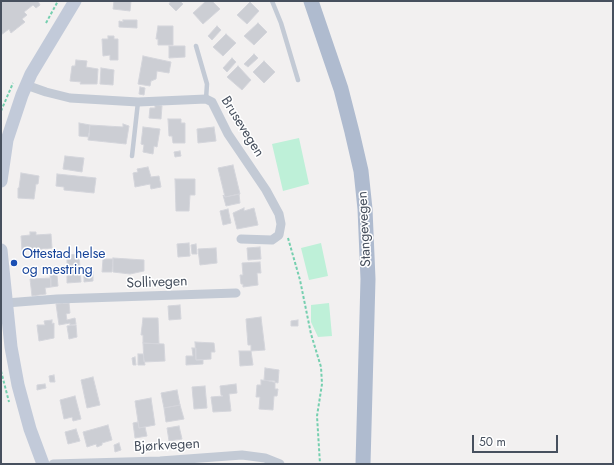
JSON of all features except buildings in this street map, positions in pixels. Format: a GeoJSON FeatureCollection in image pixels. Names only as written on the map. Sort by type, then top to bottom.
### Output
{"type":"FeatureCollection","features":[{"type":"Feature","properties":{"kind":"main road","name":"Stangevegen"},"geometry":{"type":"LineString","coordinates":[[311,1],[341,90],[361,171],[365,209],[368,279],[363,464]]}},
{"type":"Feature","properties":{"kind":"street"},"geometry":{"type":"LineString","coordinates":[[1,181],[10,129],[26,85],[75,1]]}},
{"type":"Feature","properties":{"kind":"street","name":"Brusevegen"},"geometry":{"type":"LineString","coordinates":[[26,85],[70,98],[138,102],[206,99],[212,102],[228,134],[266,190],[279,214],[281,229]]}},
{"type":"Feature","properties":{"kind":"street"},"geometry":{"type":"LineString","coordinates":[[241,239],[272,240],[279,235],[281,229]]}},
{"type":"Feature","properties":{"kind":"street"},"geometry":{"type":"LineString","coordinates":[[1,250],[6,303],[18,385],[30,428],[43,464]]}},
{"type":"Feature","properties":{"kind":"street","name":"Sollivegen"},"geometry":{"type":"LineString","coordinates":[[6,303],[57,299],[236,293]]}},
{"type":"Feature","properties":{"kind":"street","name":"Bjørkvegen"},"geometry":{"type":"LineString","coordinates":[[53,464],[152,461],[242,455],[265,458],[280,464]]}},
{"type":"Feature","properties":{"kind":"lane"},"geometry":{"type":"LineString","coordinates":[[272,1],[281,24],[298,80]]}},
{"type":"Feature","properties":{"kind":"lane"},"geometry":{"type":"LineString","coordinates":[[196,46],[207,84],[206,99]]}},
{"type":"Feature","properties":{"kind":"lane"},"geometry":{"type":"LineString","coordinates":[[132,156],[138,102]]}},
{"type":"Feature","properties":{"kind":"path"},"geometry":{"type":"LineString","coordinates":[[281,229],[288,238],[292,251],[311,334],[321,367],[322,384],[317,416],[320,464]]}},
{"type":"Feature","properties":{"kind":"green space"},"geometry":{"type":"Polygon","coordinates":[[[299,138],[309,184],[283,191],[272,144],[299,138]]]}},
{"type":"Feature","properties":{"kind":"green space"},"geometry":{"type":"Polygon","coordinates":[[[321,243],[328,276],[309,280],[301,248],[321,243]]]}},
{"type":"Feature","properties":{"kind":"green space"},"geometry":{"type":"Polygon","coordinates":[[[329,303],[332,336],[318,337],[311,322],[311,305],[329,303]]]}},
{"type":"Feature","properties":{"kind":"place","name":"Ottestad helse og mestring"},"geometry":{"type":"Point","coordinates":[14,263]}}]}
